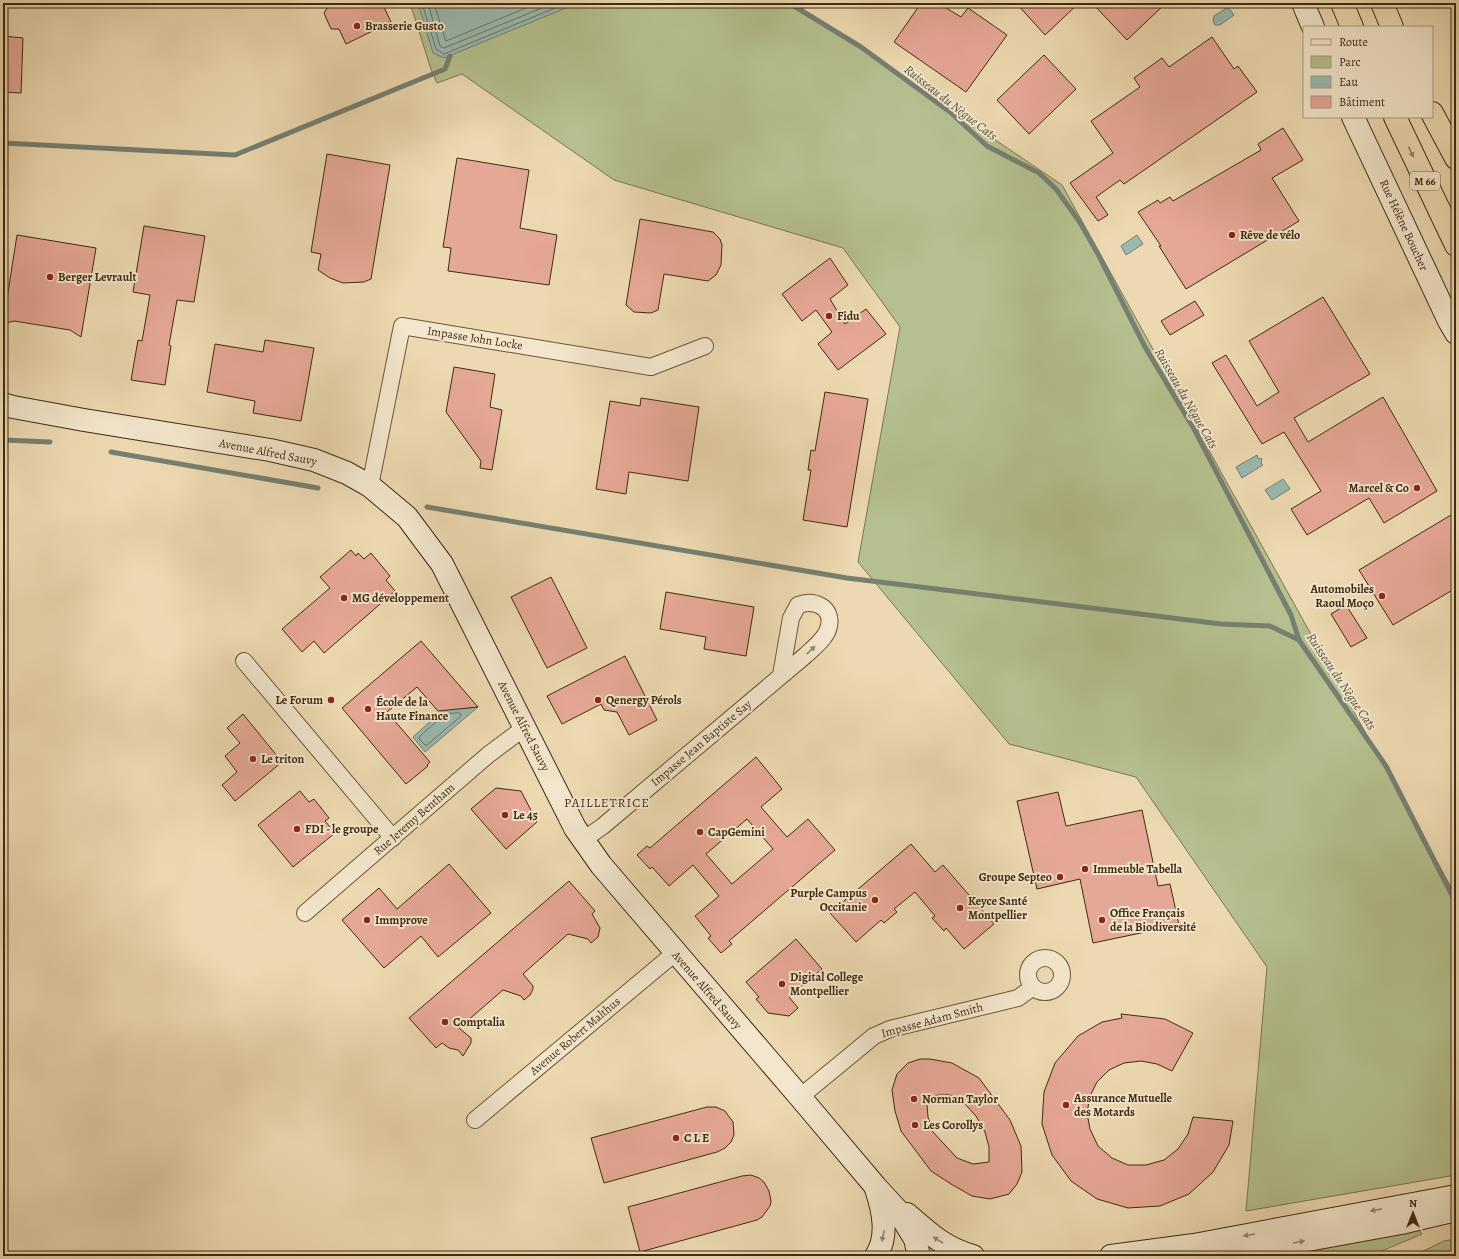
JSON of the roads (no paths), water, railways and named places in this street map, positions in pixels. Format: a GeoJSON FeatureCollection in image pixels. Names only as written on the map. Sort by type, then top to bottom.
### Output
{"type":"FeatureCollection","features":[{"type":"Feature","properties":{"kind":"highway"},"geometry":{"type":"LineString","coordinates":[[1342,3],[1352,26]]}},
{"type":"Feature","properties":{"kind":"highway"},"geometry":{"type":"LineString","coordinates":[[1382,3],[1392,26]]}},
{"type":"Feature","properties":{"kind":"highway"},"geometry":{"type":"LineString","coordinates":[[1433,115],[1456,158]]}},
{"type":"Feature","properties":{"kind":"highway","name":"M 66"},"geometry":{"type":"LineString","coordinates":[[1395,118],[1456,246]]}},
{"type":"Feature","properties":{"kind":"street"},"geometry":{"type":"LineString","coordinates":[[1303,3],[1313,26]]}},
{"type":"Feature","properties":{"kind":"street","name":"Rue Hélène Boucher"},"geometry":{"type":"LineString","coordinates":[[1353,118],[1456,333]]}},
{"type":"Feature","properties":{"kind":"street","name":"Impasse John Locke"},"geometry":{"type":"LineString","coordinates":[[370,486],[402,326],[651,367],[706,346]]}},
{"type":"Feature","properties":{"kind":"street","name":"Avenue Alfred Sauvy"},"geometry":{"type":"LineString","coordinates":[[3,404],[84,420],[270,450],[314,460],[347,473],[370,486],[407,517],[442,564],[569,815],[601,865],[898,1212],[915,1239],[919,1256]]}},
{"type":"Feature","properties":{"kind":"street"},"geometry":{"type":"LineString","coordinates":[[244,661],[393,838]]}},
{"type":"Feature","properties":{"kind":"street","name":"Impasse Jean Baptiste Say"},"geometry":{"type":"LineString","coordinates":[[584,840],[603,826],[781,675]]}},
{"type":"Feature","properties":{"kind":"street","name":"Rue Jeremy Bentham"},"geometry":{"type":"LineString","coordinates":[[305,913],[488,755],[524,728]]}},
{"type":"Feature","properties":{"kind":"street","name":"Avenue Robert Malthus"},"geometry":{"type":"LineString","coordinates":[[474,1120],[675,953]]}},
{"type":"Feature","properties":{"kind":"street","name":"Impasse Adam Smith"},"geometry":{"type":"LineString","coordinates":[[800,1097],[874,1036],[890,1029],[1018,998],[1033,987]]}},
{"type":"Feature","properties":{"kind":"street"},"geometry":{"type":"LineString","coordinates":[[876,1188],[883,1209],[884,1229],[879,1251],[876,1256]]}},
{"type":"Feature","properties":{"kind":"street"},"geometry":{"type":"LineString","coordinates":[[876,1188],[935,1239],[959,1252],[973,1256]]}},
{"type":"Feature","properties":{"kind":"street"},"geometry":{"type":"LineString","coordinates":[[1119,1255],[1194,1245],[1456,1196]]}},
{"type":"Feature","properties":{"kind":"street"},"geometry":{"type":"LineString","coordinates":[[1219,1256],[1401,1223],[1456,1210]]}},
{"type":"Feature","properties":{"kind":"water"},"geometry":{"type":"Polygon","coordinates":[[[418,3],[578,3],[444,58],[433,53],[418,3]]]}},
{"type":"Feature","properties":{"kind":"water"},"geometry":{"type":"Polygon","coordinates":[[[1228,7],[1234,15],[1220,25],[1215,25],[1213,21],[1214,16],[1228,7]]]}},
{"type":"Feature","properties":{"kind":"water"},"geometry":{"type":"Polygon","coordinates":[[[1137,235],[1143,244],[1126,255],[1121,246],[1137,235]]]}},
{"type":"Feature","properties":{"kind":"water"},"geometry":{"type":"Polygon","coordinates":[[[1257,455],[1258,458],[1262,459],[1261,463],[1263,465],[1242,478],[1236,467],[1257,455]]]}},
{"type":"Feature","properties":{"kind":"water"},"geometry":{"type":"Polygon","coordinates":[[[1283,479],[1290,489],[1272,500],[1265,490],[1283,479]]]}},
{"type":"Feature","properties":{"kind":"water"},"geometry":{"type":"Polygon","coordinates":[[[478,707],[425,752],[413,737],[443,710],[478,707]]]}},
{"type":"Feature","properties":{"kind":"waterway","name":"Ruisseau du Nègue Cats"},"geometry":{"type":"LineString","coordinates":[[789,3],[861,47],[950,112],[987,146],[1039,173],[1056,189],[1079,221],[1098,254],[1145,347],[1194,429],[1291,615],[1299,640],[1386,766],[1456,903]]}},
{"type":"Feature","properties":{"kind":"waterway"},"geometry":{"type":"LineString","coordinates":[[3,143],[235,155],[445,69],[450,56]]}},
{"type":"Feature","properties":{"kind":"waterway"},"geometry":{"type":"LineString","coordinates":[[3,440],[50,442]]}},
{"type":"Feature","properties":{"kind":"waterway"},"geometry":{"type":"LineString","coordinates":[[111,452],[318,488]]}},
{"type":"Feature","properties":{"kind":"waterway"},"geometry":{"type":"LineString","coordinates":[[427,507],[847,578],[1221,624],[1270,626],[1299,640]]}},
{"type":"Feature","properties":{"kind":"place","name":"Brasserie Gusto"},"geometry":{"type":"Point","coordinates":[357,26]}},
{"type":"Feature","properties":{"kind":"place","name":"Rêve de vélo"},"geometry":{"type":"Point","coordinates":[1232,235]}},
{"type":"Feature","properties":{"kind":"place","name":"Berger Levrault"},"geometry":{"type":"Point","coordinates":[50,277]}},
{"type":"Feature","properties":{"kind":"place","name":"Fidu"},"geometry":{"type":"Point","coordinates":[829,316]}},
{"type":"Feature","properties":{"kind":"place","name":"Marcel & Co"},"geometry":{"type":"Point","coordinates":[1417,488]}},
{"type":"Feature","properties":{"kind":"place","name":"Automobiles Raoul Moço"},"geometry":{"type":"Point","coordinates":[1382,596]}},
{"type":"Feature","properties":{"kind":"place","name":"MG développement"},"geometry":{"type":"Point","coordinates":[344,598]}},
{"type":"Feature","properties":{"kind":"place","name":"Le Forum"},"geometry":{"type":"Point","coordinates":[331,700]}},
{"type":"Feature","properties":{"kind":"place","name":"Qenergy Pérols"},"geometry":{"type":"Point","coordinates":[598,700]}},
{"type":"Feature","properties":{"kind":"place","name":"École de la Haute Finance"},"geometry":{"type":"Point","coordinates":[368,709]}},
{"type":"Feature","properties":{"kind":"place","name":"Le triton"},"geometry":{"type":"Point","coordinates":[253,759]}},
{"type":"Feature","properties":{"kind":"place","name":"Le 45"},"geometry":{"type":"Point","coordinates":[505,815]}},
{"type":"Feature","properties":{"kind":"place","name":"FDI - le groupe"},"geometry":{"type":"Point","coordinates":[297,829]}},
{"type":"Feature","properties":{"kind":"place","name":"CapGemini"},"geometry":{"type":"Point","coordinates":[700,832]}},
{"type":"Feature","properties":{"kind":"place","name":"Immeuble Tabella"},"geometry":{"type":"Point","coordinates":[1085,869]}},
{"type":"Feature","properties":{"kind":"place","name":"Groupe Septeo"},"geometry":{"type":"Point","coordinates":[1060,877]}},
{"type":"Feature","properties":{"kind":"place","name":"Purple Campus Occitanie"},"geometry":{"type":"Point","coordinates":[875,900]}},
{"type":"Feature","properties":{"kind":"place","name":"Keyce Santé Montpellier"},"geometry":{"type":"Point","coordinates":[960,908]}},
{"type":"Feature","properties":{"kind":"place","name":"Immprove"},"geometry":{"type":"Point","coordinates":[367,920]}},
{"type":"Feature","properties":{"kind":"place","name":"Office Français de la Biodiversité"},"geometry":{"type":"Point","coordinates":[1102,920]}},
{"type":"Feature","properties":{"kind":"place","name":"Digital College Montpellier"},"geometry":{"type":"Point","coordinates":[782,984]}},
{"type":"Feature","properties":{"kind":"place","name":"Comptalia"},"geometry":{"type":"Point","coordinates":[445,1022]}},
{"type":"Feature","properties":{"kind":"place","name":"Norman Taylor"},"geometry":{"type":"Point","coordinates":[914,1099]}},
{"type":"Feature","properties":{"kind":"place","name":"Assurance Mutuelle des Motards"},"geometry":{"type":"Point","coordinates":[1066,1105]}},
{"type":"Feature","properties":{"kind":"place","name":"Les Corollys"},"geometry":{"type":"Point","coordinates":[915,1125]}},
{"type":"Feature","properties":{"kind":"place","name":"C L E"},"geometry":{"type":"Point","coordinates":[676,1138]}},
{"type":"Feature","properties":{"kind":"district","name":"PAILLETRICE"},"geometry":{"type":"Point","coordinates":[607,802]}}]}
